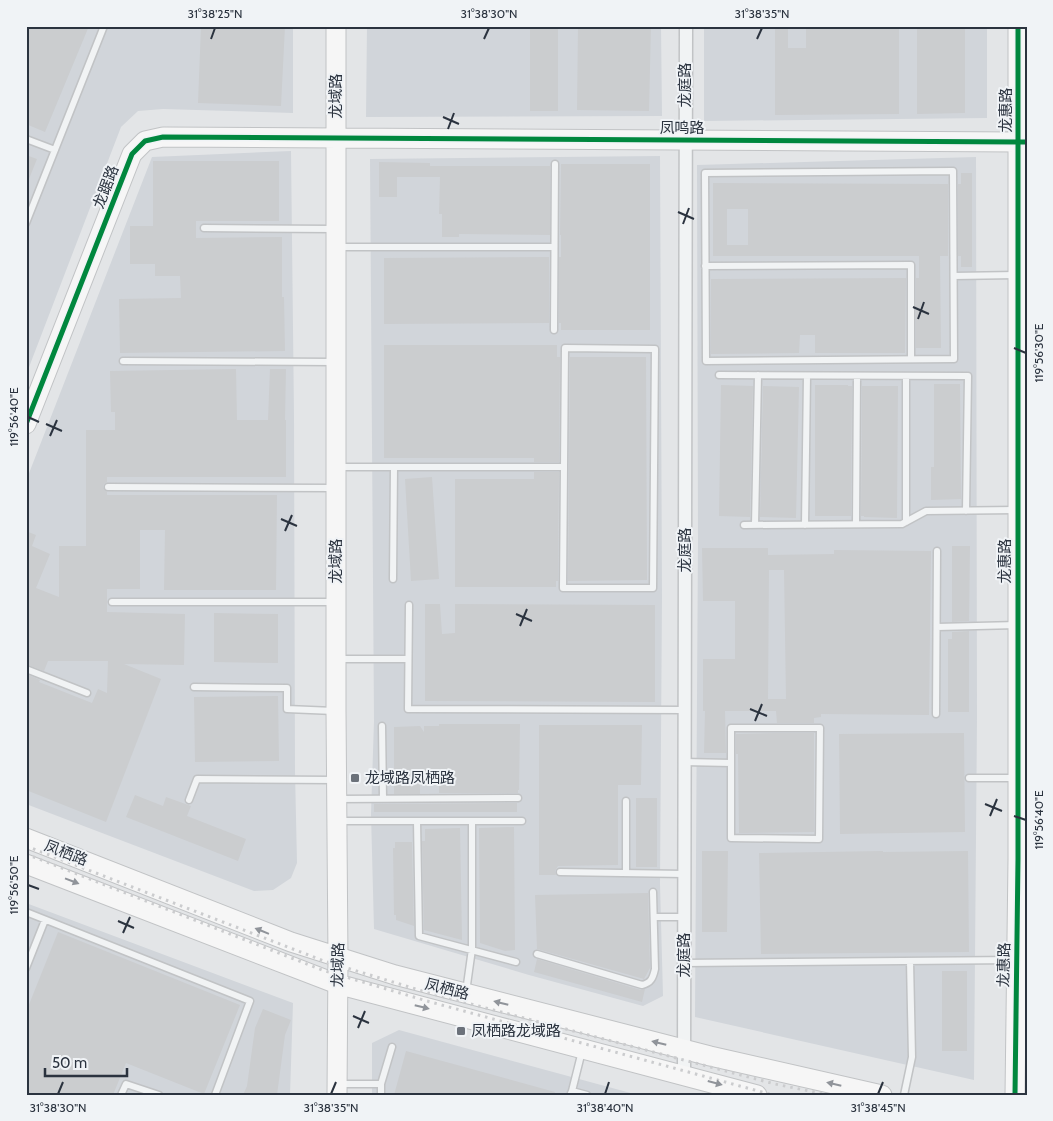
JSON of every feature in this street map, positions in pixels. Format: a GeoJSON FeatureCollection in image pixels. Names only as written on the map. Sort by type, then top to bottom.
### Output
{"type":"FeatureCollection","features":[{"type":"Feature","properties":{"kind":"street","name":"龙域路"},"geometry":{"type":"LineString","coordinates":[[336,26],[337,1089]]}},
{"type":"Feature","properties":{"kind":"street","name":"龙庭路"},"geometry":{"type":"LineString","coordinates":[[684,1074],[686,26]]}},
{"type":"Feature","properties":{"kind":"street","name":"龙惠路"},"geometry":{"type":"LineString","coordinates":[[1015,1095],[1017,960],[1022,859],[1018,778],[1022,697],[1018,626],[1018,510],[1022,490],[1022,142],[1018,26]]}},
{"type":"Feature","properties":{"kind":"street","name":"龙踞路"},"geometry":{"type":"LineString","coordinates":[[26,424],[132,154],[145,141],[163,136],[336,139]]}},
{"type":"Feature","properties":{"kind":"street","name":"凤鸣路"},"geometry":{"type":"LineString","coordinates":[[336,139],[1022,142]]}},
{"type":"Feature","properties":{"kind":"street","name":"凤栖路"},"geometry":{"type":"LineString","coordinates":[[26,838],[291,942],[394,975],[684,1049],[882,1095]]}},
{"type":"Feature","properties":{"kind":"street","name":"凤栖路"},"geometry":{"type":"LineString","coordinates":[[26,864],[337,984],[684,1074],[757,1095]]}},
{"type":"Feature","properties":{"kind":"street"},"geometry":{"type":"LineString","coordinates":[[284,964],[291,954],[291,942]]}},
{"type":"Feature","properties":{"kind":"street"},"geometry":{"type":"LineString","coordinates":[[386,997],[382,990],[383,983],[394,975]]}},
{"type":"Feature","properties":{"kind":"lane"},"geometry":{"type":"LineString","coordinates":[[26,223],[104,26]]}},
{"type":"Feature","properties":{"kind":"lane"},"geometry":{"type":"LineString","coordinates":[[26,138],[55,150]]}},
{"type":"Feature","properties":{"kind":"lane"},"geometry":{"type":"LineString","coordinates":[[554,330],[555,164]]}},
{"type":"Feature","properties":{"kind":"lane"},"geometry":{"type":"LineString","coordinates":[[953,171],[954,359],[706,361],[705,266],[705,173],[953,171]]}},
{"type":"Feature","properties":{"kind":"lane"},"geometry":{"type":"LineString","coordinates":[[204,228],[336,228]]}},
{"type":"Feature","properties":{"kind":"lane"},"geometry":{"type":"LineString","coordinates":[[336,247],[554,247]]}},
{"type":"Feature","properties":{"kind":"lane"},"geometry":{"type":"LineString","coordinates":[[705,266],[910,265],[911,359]]}},
{"type":"Feature","properties":{"kind":"lane"},"geometry":{"type":"LineString","coordinates":[[954,276],[1021,270]]}},
{"type":"Feature","properties":{"kind":"lane"},"geometry":{"type":"LineString","coordinates":[[565,348],[655,349],[653,588],[563,588],[564,467],[565,348]]}},
{"type":"Feature","properties":{"kind":"lane"},"geometry":{"type":"LineString","coordinates":[[123,361],[336,362]]}},
{"type":"Feature","properties":{"kind":"lane"},"geometry":{"type":"LineString","coordinates":[[719,375],[968,376],[966,511]]}},
{"type":"Feature","properties":{"kind":"lane"},"geometry":{"type":"LineString","coordinates":[[755,525],[758,376]]}},
{"type":"Feature","properties":{"kind":"lane"},"geometry":{"type":"LineString","coordinates":[[806,525],[807,376]]}},
{"type":"Feature","properties":{"kind":"lane"},"geometry":{"type":"LineString","coordinates":[[856,524],[857,376]]}},
{"type":"Feature","properties":{"kind":"lane"},"geometry":{"type":"LineString","coordinates":[[906,376],[906,522]]}},
{"type":"Feature","properties":{"kind":"lane"},"geometry":{"type":"LineString","coordinates":[[336,467],[564,467]]}},
{"type":"Feature","properties":{"kind":"lane"},"geometry":{"type":"LineString","coordinates":[[393,579],[394,467]]}},
{"type":"Feature","properties":{"kind":"lane"},"geometry":{"type":"LineString","coordinates":[[108,488],[336,488]]}},
{"type":"Feature","properties":{"kind":"lane"},"geometry":{"type":"LineString","coordinates":[[744,525],[902,524],[926,511],[1018,510]]}},
{"type":"Feature","properties":{"kind":"lane"},"geometry":{"type":"LineString","coordinates":[[936,714],[937,551]]}},
{"type":"Feature","properties":{"kind":"lane"},"geometry":{"type":"LineString","coordinates":[[112,602],[336,602]]}},
{"type":"Feature","properties":{"kind":"lane"},"geometry":{"type":"LineString","coordinates":[[409,605],[408,710],[684,710]]}},
{"type":"Feature","properties":{"kind":"lane"},"geometry":{"type":"LineString","coordinates":[[937,627],[1018,626]]}},
{"type":"Feature","properties":{"kind":"lane"},"geometry":{"type":"LineString","coordinates":[[336,659],[408,659]]}},
{"type":"Feature","properties":{"kind":"lane"},"geometry":{"type":"LineString","coordinates":[[26,669],[86,694]]}},
{"type":"Feature","properties":{"kind":"lane"},"geometry":{"type":"LineString","coordinates":[[194,687],[287,688],[287,709],[336,711]]}},
{"type":"Feature","properties":{"kind":"lane"},"geometry":{"type":"LineString","coordinates":[[382,726],[383,798]]}},
{"type":"Feature","properties":{"kind":"lane"},"geometry":{"type":"LineString","coordinates":[[731,728],[820,728],[819,839],[731,838],[731,763],[731,728]]}},
{"type":"Feature","properties":{"kind":"lane"},"geometry":{"type":"LineString","coordinates":[[684,762],[731,763]]}},
{"type":"Feature","properties":{"kind":"lane"},"geometry":{"type":"LineString","coordinates":[[969,778],[1018,778]]}},
{"type":"Feature","properties":{"kind":"lane"},"geometry":{"type":"LineString","coordinates":[[189,800],[197,779],[336,780]]}},
{"type":"Feature","properties":{"kind":"lane"},"geometry":{"type":"LineString","coordinates":[[337,799],[518,798]]}},
{"type":"Feature","properties":{"kind":"lane"},"geometry":{"type":"LineString","coordinates":[[626,800],[626,873]]}},
{"type":"Feature","properties":{"kind":"lane"},"geometry":{"type":"LineString","coordinates":[[337,821],[522,821]]}},
{"type":"Feature","properties":{"kind":"lane"},"geometry":{"type":"LineString","coordinates":[[417,821],[420,936],[516,962]]}},
{"type":"Feature","properties":{"kind":"lane"},"geometry":{"type":"LineString","coordinates":[[466,994],[472,950],[472,821]]}},
{"type":"Feature","properties":{"kind":"lane"},"geometry":{"type":"LineString","coordinates":[[560,872],[684,874]]}},
{"type":"Feature","properties":{"kind":"lane"},"geometry":{"type":"LineString","coordinates":[[537,954],[642,985],[648,983],[653,977],[655,969],[653,892]]}},
{"type":"Feature","properties":{"kind":"lane"},"geometry":{"type":"LineString","coordinates":[[26,912],[250,1001],[215,1095]]}},
{"type":"Feature","properties":{"kind":"lane"},"geometry":{"type":"LineString","coordinates":[[654,917],[684,917]]}},
{"type":"Feature","properties":{"kind":"lane"},"geometry":{"type":"LineString","coordinates":[[26,968],[45,920]]}},
{"type":"Feature","properties":{"kind":"lane"},"geometry":{"type":"LineString","coordinates":[[684,963],[1017,960]]}},
{"type":"Feature","properties":{"kind":"lane"},"geometry":{"type":"LineString","coordinates":[[904,1095],[912,1057],[910,961]]}},
{"type":"Feature","properties":{"kind":"lane"},"geometry":{"type":"LineString","coordinates":[[381,1095],[381,1084],[392,1047]]}},
{"type":"Feature","properties":{"kind":"lane"},"geometry":{"type":"LineString","coordinates":[[583,1048],[571,1093],[587,1095]]}},
{"type":"Feature","properties":{"kind":"lane"},"geometry":{"type":"LineString","coordinates":[[121,1095],[126,1084],[159,1095]]}},
{"type":"Feature","properties":{"kind":"lane"},"geometry":{"type":"LineString","coordinates":[[337,1089],[381,1084]]}},
{"type":"Feature","properties":{"kind":"shaded area"},"geometry":{"type":"Polygon","coordinates":[[[26,26],[293,26],[293,113],[163,109],[138,111],[121,127],[26,375],[26,26]]]}},
{"type":"Feature","properties":{"kind":"shaded area"},"geometry":{"type":"Polygon","coordinates":[[[367,26],[661,26],[662,116],[366,117],[367,26]]]}},
{"type":"Feature","properties":{"kind":"shaded area"},"geometry":{"type":"Polygon","coordinates":[[[704,26],[987,26],[987,118],[704,121],[704,26]]]}},
{"type":"Feature","properties":{"kind":"shaded area"},"geometry":{"type":"Polygon","coordinates":[[[291,151],[297,863],[291,878],[273,890],[254,891],[26,804],[26,481],[152,157],[291,151]]]}},
{"type":"Feature","properties":{"kind":"shaded area"},"geometry":{"type":"Polygon","coordinates":[[[660,156],[662,596],[660,884],[663,996],[643,1006],[529,975],[374,929],[371,814],[374,721],[370,159],[660,156]]]}},
{"type":"Feature","properties":{"kind":"shaded area"},"geometry":{"type":"Polygon","coordinates":[[[976,157],[977,717],[974,1080],[695,1017],[698,539],[697,165],[976,157]]]}},
{"type":"Feature","properties":{"kind":"shaded area"},"geometry":{"type":"Polygon","coordinates":[[[26,903],[293,1003],[290,1095],[26,1095],[26,903]]]}},
{"type":"Feature","properties":{"kind":"shaded area"},"geometry":{"type":"Polygon","coordinates":[[[399,1030],[638,1095],[372,1095],[372,1043],[399,1030]]]}},
{"type":"Feature","properties":{"kind":"building"},"geometry":{"type":"Polygon","coordinates":[[[26,26],[89,26],[45,132],[26,124],[26,26]]]}},
{"type":"Feature","properties":{"kind":"building"},"geometry":{"type":"Polygon","coordinates":[[[201,26],[285,26],[281,106],[198,103],[201,26]]]}},
{"type":"Feature","properties":{"kind":"building"},"geometry":{"type":"Polygon","coordinates":[[[530,26],[558,26],[558,111],[530,111],[530,26]]]}},
{"type":"Feature","properties":{"kind":"building"},"geometry":{"type":"Polygon","coordinates":[[[578,26],[651,26],[649,111],[577,110],[578,26]]]}},
{"type":"Feature","properties":{"kind":"building"},"geometry":{"type":"Polygon","coordinates":[[[775,26],[788,26],[788,48],[806,48],[806,26],[899,26],[899,114],[775,115],[775,26]]]}},
{"type":"Feature","properties":{"kind":"building"},"geometry":{"type":"Polygon","coordinates":[[[917,26],[965,26],[965,113],[917,114],[917,26]]]}},
{"type":"Feature","properties":{"kind":"building"},"geometry":{"type":"Polygon","coordinates":[[[26,155],[37,159],[27,184],[26,184],[26,155]]]}},
{"type":"Feature","properties":{"kind":"building"},"geometry":{"type":"Polygon","coordinates":[[[153,161],[279,161],[279,221],[196,221],[196,238],[282,237],[282,297],[284,297],[285,351],[120,353],[119,299],[181,298],[180,276],[155,276],[155,264],[130,264],[130,226],[153,226],[153,161]]]}},
{"type":"Feature","properties":{"kind":"building"},"geometry":{"type":"Polygon","coordinates":[[[379,162],[430,163],[430,166],[550,166],[550,235],[459,234],[459,237],[442,237],[442,214],[439,214],[440,177],[397,177],[397,197],[379,197],[379,162]]]}},
{"type":"Feature","properties":{"kind":"building"},"geometry":{"type":"Polygon","coordinates":[[[561,164],[650,164],[650,330],[561,330],[561,323],[559,323],[559,257],[561,257],[561,164]]]}},
{"type":"Feature","properties":{"kind":"building"},"geometry":{"type":"Polygon","coordinates":[[[961,173],[972,173],[972,267],[961,267],[961,256],[958,256],[958,184],[961,184],[961,173]]]}},
{"type":"Feature","properties":{"kind":"building"},"geometry":{"type":"Polygon","coordinates":[[[713,183],[948,184],[948,256],[940,256],[941,348],[916,348],[916,278],[919,278],[919,256],[713,256],[713,183]],[[727,209],[727,245],[748,245],[748,209],[727,209]]]}},
{"type":"Feature","properties":{"kind":"building"},"geometry":{"type":"Polygon","coordinates":[[[549,257],[549,323],[384,324],[384,258],[549,257]]]}},
{"type":"Feature","properties":{"kind":"building"},"geometry":{"type":"Polygon","coordinates":[[[906,278],[905,353],[815,353],[815,335],[800,335],[799,353],[711,354],[711,279],[906,278]]]}},
{"type":"Feature","properties":{"kind":"building"},"geometry":{"type":"Polygon","coordinates":[[[384,345],[557,345],[557,357],[560,357],[559,462],[534,462],[534,458],[384,458],[384,345]]]}},
{"type":"Feature","properties":{"kind":"building"},"geometry":{"type":"Polygon","coordinates":[[[570,357],[646,357],[647,580],[568,581],[570,357]]]}},
{"type":"Feature","properties":{"kind":"building"},"geometry":{"type":"Polygon","coordinates":[[[236,369],[237,420],[268,420],[270,369],[286,369],[286,477],[107,477],[107,482],[103,487],[107,495],[277,495],[276,590],[164,590],[165,530],[140,530],[140,589],[107,589],[107,612],[185,614],[184,665],[124,664],[161,679],[106,822],[26,790],[26,674],[40,680],[39,682],[92,703],[98,689],[107,693],[108,661],[48,661],[44,671],[26,664],[26,606],[29,600],[26,599],[26,531],[36,535],[32,546],[50,554],[36,588],[59,597],[59,546],[86,546],[86,430],[115,430],[115,412],[111,412],[110,371],[236,369]]]}},
{"type":"Feature","properties":{"kind":"building"},"geometry":{"type":"Polygon","coordinates":[[[934,384],[960,384],[961,499],[931,500],[931,467],[934,467],[934,384]]]}},
{"type":"Feature","properties":{"kind":"building"},"geometry":{"type":"Polygon","coordinates":[[[721,385],[753,386],[750,517],[719,516],[721,385]]]}},
{"type":"Feature","properties":{"kind":"building"},"geometry":{"type":"Polygon","coordinates":[[[815,385],[852,386],[851,516],[815,516],[815,385]]]}},
{"type":"Feature","properties":{"kind":"building"},"geometry":{"type":"Polygon","coordinates":[[[763,386],[799,387],[796,518],[760,517],[763,386]]]}},
{"type":"Feature","properties":{"kind":"building"},"geometry":{"type":"Polygon","coordinates":[[[862,386],[898,386],[897,518],[861,516],[862,386]]]}},
{"type":"Feature","properties":{"kind":"building"},"geometry":{"type":"Polygon","coordinates":[[[534,472],[559,472],[558,581],[556,581],[556,587],[455,587],[455,479],[534,479],[534,472]]]}},
{"type":"Feature","properties":{"kind":"building"},"geometry":{"type":"Polygon","coordinates":[[[432,477],[439,579],[411,581],[405,479],[432,477]]]}},
{"type":"Feature","properties":{"kind":"building"},"geometry":{"type":"Polygon","coordinates":[[[952,546],[970,546],[969,621],[952,622],[952,546]]]}},
{"type":"Feature","properties":{"kind":"building"},"geometry":{"type":"Polygon","coordinates":[[[702,548],[768,548],[768,555],[834,554],[834,550],[931,551],[929,715],[821,714],[821,717],[814,718],[814,723],[777,723],[776,711],[725,711],[726,753],[704,753],[703,659],[735,659],[735,601],[703,601],[702,548]],[[769,570],[768,699],[786,699],[784,570],[769,570]]]}},
{"type":"Feature","properties":{"kind":"building"},"geometry":{"type":"Polygon","coordinates":[[[425,604],[440,604],[442,634],[455,633],[455,604],[655,605],[655,702],[425,701],[425,604]]]}},
{"type":"Feature","properties":{"kind":"building"},"geometry":{"type":"Polygon","coordinates":[[[214,613],[278,614],[278,663],[214,662],[214,613]]]}},
{"type":"Feature","properties":{"kind":"building"},"geometry":{"type":"Polygon","coordinates":[[[969,631],[969,712],[948,712],[948,639],[952,639],[952,632],[969,631]]]}},
{"type":"Feature","properties":{"kind":"building"},"geometry":{"type":"Polygon","coordinates":[[[278,696],[279,761],[195,762],[194,697],[278,696]]]}},
{"type":"Feature","properties":{"kind":"building"},"geometry":{"type":"Polygon","coordinates":[[[439,724],[520,724],[518,793],[439,793],[439,773],[420,773],[420,794],[394,794],[394,727],[420,726],[424,732],[424,726],[439,726],[439,724]]]}},
{"type":"Feature","properties":{"kind":"building"},"geometry":{"type":"Polygon","coordinates":[[[539,725],[642,725],[641,785],[618,785],[618,865],[558,866],[555,871],[556,875],[539,875],[539,725]]]}},
{"type":"Feature","properties":{"kind":"building"},"geometry":{"type":"Polygon","coordinates":[[[814,733],[814,832],[739,833],[736,734],[814,733]]]}},
{"type":"Feature","properties":{"kind":"building"},"geometry":{"type":"Polygon","coordinates":[[[964,733],[965,832],[840,834],[839,734],[964,733]]]}},
{"type":"Feature","properties":{"kind":"building"},"geometry":{"type":"Polygon","coordinates":[[[135,795],[163,806],[166,797],[191,806],[187,816],[246,839],[238,861],[126,817],[135,795]]]}},
{"type":"Feature","properties":{"kind":"building"},"geometry":{"type":"Polygon","coordinates":[[[636,798],[657,798],[657,867],[636,867],[636,798]]]}},
{"type":"Feature","properties":{"kind":"building"},"geometry":{"type":"Polygon","coordinates":[[[517,803],[517,812],[374,812],[374,804],[517,803]]]}},
{"type":"Feature","properties":{"kind":"building"},"geometry":{"type":"Polygon","coordinates":[[[514,827],[515,950],[505,951],[480,943],[479,828],[514,827]]]}},
{"type":"Feature","properties":{"kind":"building"},"geometry":{"type":"Polygon","coordinates":[[[460,828],[462,940],[424,930],[422,841],[425,841],[425,829],[460,828]]]}},
{"type":"Feature","properties":{"kind":"building"},"geometry":{"type":"Polygon","coordinates":[[[395,842],[412,842],[414,926],[396,920],[396,915],[394,915],[393,848],[395,848],[395,842]]]}},
{"type":"Feature","properties":{"kind":"building"},"geometry":{"type":"Polygon","coordinates":[[[702,851],[728,851],[727,932],[702,932],[702,851]]]}},
{"type":"Feature","properties":{"kind":"building"},"geometry":{"type":"Polygon","coordinates":[[[968,851],[969,952],[761,954],[759,853],[968,851]]]}},
{"type":"Feature","properties":{"kind":"building"},"geometry":{"type":"Polygon","coordinates":[[[648,893],[650,968],[644,979],[537,949],[535,895],[648,893]]]}},
{"type":"Feature","properties":{"kind":"building"},"geometry":{"type":"Polygon","coordinates":[[[58,932],[240,1005],[204,1094],[126,1063],[113,1095],[26,1095],[26,1012],[58,932]]]}},
{"type":"Feature","properties":{"kind":"building"},"geometry":{"type":"Polygon","coordinates":[[[537,959],[641,990],[645,989],[642,1002],[534,972],[537,959]]]}},
{"type":"Feature","properties":{"kind":"building"},"geometry":{"type":"Polygon","coordinates":[[[942,971],[967,971],[967,1051],[942,1051],[942,971]]]}},
{"type":"Feature","properties":{"kind":"building"},"geometry":{"type":"Polygon","coordinates":[[[263,1009],[291,1020],[285,1035],[277,1095],[243,1095],[247,1086],[255,1028],[263,1009]]]}},
{"type":"Feature","properties":{"kind":"building"},"geometry":{"type":"Polygon","coordinates":[[[406,1051],[555,1092],[554,1095],[394,1095],[406,1051]]]}},
{"type":"Feature","properties":{"kind":"railway"},"geometry":{"type":"LineString","coordinates":[[26,846],[324,961],[429,993],[775,1084],[829,1095]]}},
{"type":"Feature","properties":{"kind":"railway"},"geometry":{"type":"LineString","coordinates":[[26,854],[322,970],[427,1001],[773,1095]]}},
{"type":"Feature","properties":{"kind":"cycle path"},"geometry":{"type":"LineString","coordinates":[[1015,1095],[1018,859],[1018,26]]}},
{"type":"Feature","properties":{"kind":"cycle path"},"geometry":{"type":"LineString","coordinates":[[26,424],[132,154],[145,141],[163,137],[1027,142]]}},
{"type":"Feature","properties":{"kind":"place","name":"龙域路凤栖路"},"geometry":{"type":"Point","coordinates":[355,778]}},
{"type":"Feature","properties":{"kind":"place","name":"凤栖路龙域路"},"geometry":{"type":"Point","coordinates":[461,1031]}}]}
